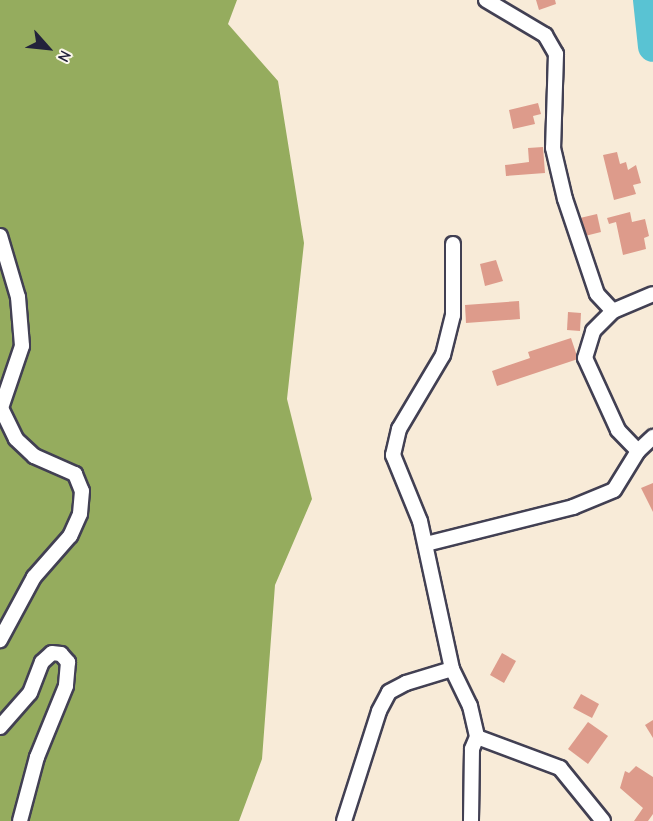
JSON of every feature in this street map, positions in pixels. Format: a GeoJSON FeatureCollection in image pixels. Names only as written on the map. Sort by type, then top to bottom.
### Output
{"type":"FeatureCollection","features":[{"type":"Feature","properties":{"kind":"street"},"geometry":{"type":"LineString","coordinates":[[486,0],[545,35],[556,54],[553,148],[564,199],[597,294],[613,311]]}},
{"type":"Feature","properties":{"kind":"street"},"geometry":{"type":"LineString","coordinates":[[0,236],[18,297],[22,346],[1,408],[16,439],[34,456],[75,474],[82,491],[80,514],[70,536],[34,577],[0,640]]}},
{"type":"Feature","properties":{"kind":"street"},"geometry":{"type":"LineString","coordinates":[[453,244],[453,315],[443,355],[399,429],[393,455],[426,544],[452,669],[470,706],[477,738],[472,749],[471,821]]}},
{"type":"Feature","properties":{"kind":"street"},"geometry":{"type":"LineString","coordinates":[[638,451],[618,430],[585,358],[593,331],[613,311],[653,294]]}},
{"type":"Feature","properties":{"kind":"street"},"geometry":{"type":"LineString","coordinates":[[426,544],[573,507],[614,490],[638,451],[653,437]]}},
{"type":"Feature","properties":{"kind":"street"},"geometry":{"type":"LineString","coordinates":[[0,727],[30,693],[42,662],[52,653],[62,654],[68,662],[66,686],[37,757],[20,821]]}},
{"type":"Feature","properties":{"kind":"street"},"geometry":{"type":"LineString","coordinates":[[344,821],[379,711],[390,692],[406,683],[452,669]]}},
{"type":"Feature","properties":{"kind":"street"},"geometry":{"type":"LineString","coordinates":[[477,738],[560,768],[603,821]]}},
{"type":"Feature","properties":{"kind":"green space"},"geometry":{"type":"Polygon","coordinates":[[[0,0],[237,0],[228,24],[278,81],[304,243],[287,399],[312,499],[275,585],[262,759],[239,821],[0,821],[0,0]]]}},
{"type":"Feature","properties":{"kind":"building"},"geometry":{"type":"Polygon","coordinates":[[[536,0],[555,0],[556,4],[539,10],[536,0]]]}},
{"type":"Feature","properties":{"kind":"building"},"geometry":{"type":"Polygon","coordinates":[[[538,103],[541,114],[533,116],[535,124],[513,129],[509,110],[538,103]]]}},
{"type":"Feature","properties":{"kind":"building"},"geometry":{"type":"Polygon","coordinates":[[[543,147],[545,173],[506,176],[505,165],[529,162],[528,148],[543,147]]]}},
{"type":"Feature","properties":{"kind":"building"},"geometry":{"type":"Polygon","coordinates":[[[617,152],[620,164],[626,162],[628,170],[636,165],[641,183],[633,185],[636,194],[614,200],[603,155],[617,152]]]}},
{"type":"Feature","properties":{"kind":"building"},"geometry":{"type":"Polygon","coordinates":[[[630,212],[632,222],[645,219],[649,236],[644,238],[646,249],[623,255],[616,222],[609,224],[607,218],[630,212]]]}},
{"type":"Feature","properties":{"kind":"building"},"geometry":{"type":"Polygon","coordinates":[[[597,214],[601,232],[585,236],[580,218],[597,214]]]}},
{"type":"Feature","properties":{"kind":"building"},"geometry":{"type":"Polygon","coordinates":[[[496,260],[503,281],[485,286],[480,264],[496,260]]]}},
{"type":"Feature","properties":{"kind":"building"},"geometry":{"type":"Polygon","coordinates":[[[519,301],[520,319],[466,323],[465,305],[519,301]]]}},
{"type":"Feature","properties":{"kind":"building"},"geometry":{"type":"Polygon","coordinates":[[[568,312],[581,313],[580,331],[567,330],[568,312]]]}},
{"type":"Feature","properties":{"kind":"building"},"geometry":{"type":"Polygon","coordinates":[[[571,338],[578,359],[497,386],[492,371],[530,358],[528,352],[571,338]]]}},
{"type":"Feature","properties":{"kind":"building"},"geometry":{"type":"Polygon","coordinates":[[[653,483],[653,512],[641,488],[653,483]]]}},
{"type":"Feature","properties":{"kind":"building"},"geometry":{"type":"Polygon","coordinates":[[[502,653],[516,661],[504,683],[490,675],[502,653]]]}},
{"type":"Feature","properties":{"kind":"building"},"geometry":{"type":"Polygon","coordinates":[[[581,694],[599,704],[592,718],[573,708],[581,694]]]}},
{"type":"Feature","properties":{"kind":"building"},"geometry":{"type":"Polygon","coordinates":[[[653,720],[653,738],[645,725],[653,720]]]}},
{"type":"Feature","properties":{"kind":"building"},"geometry":{"type":"Polygon","coordinates":[[[588,722],[608,736],[588,764],[568,749],[588,722]]]}},
{"type":"Feature","properties":{"kind":"building"},"geometry":{"type":"Polygon","coordinates":[[[636,766],[653,777],[653,814],[648,821],[634,821],[643,808],[620,788],[625,771],[629,773],[636,766]]]}},
{"type":"Feature","properties":{"kind":"waterway"},"geometry":{"type":"LineString","coordinates":[[648,0],[653,47]]}}]}
